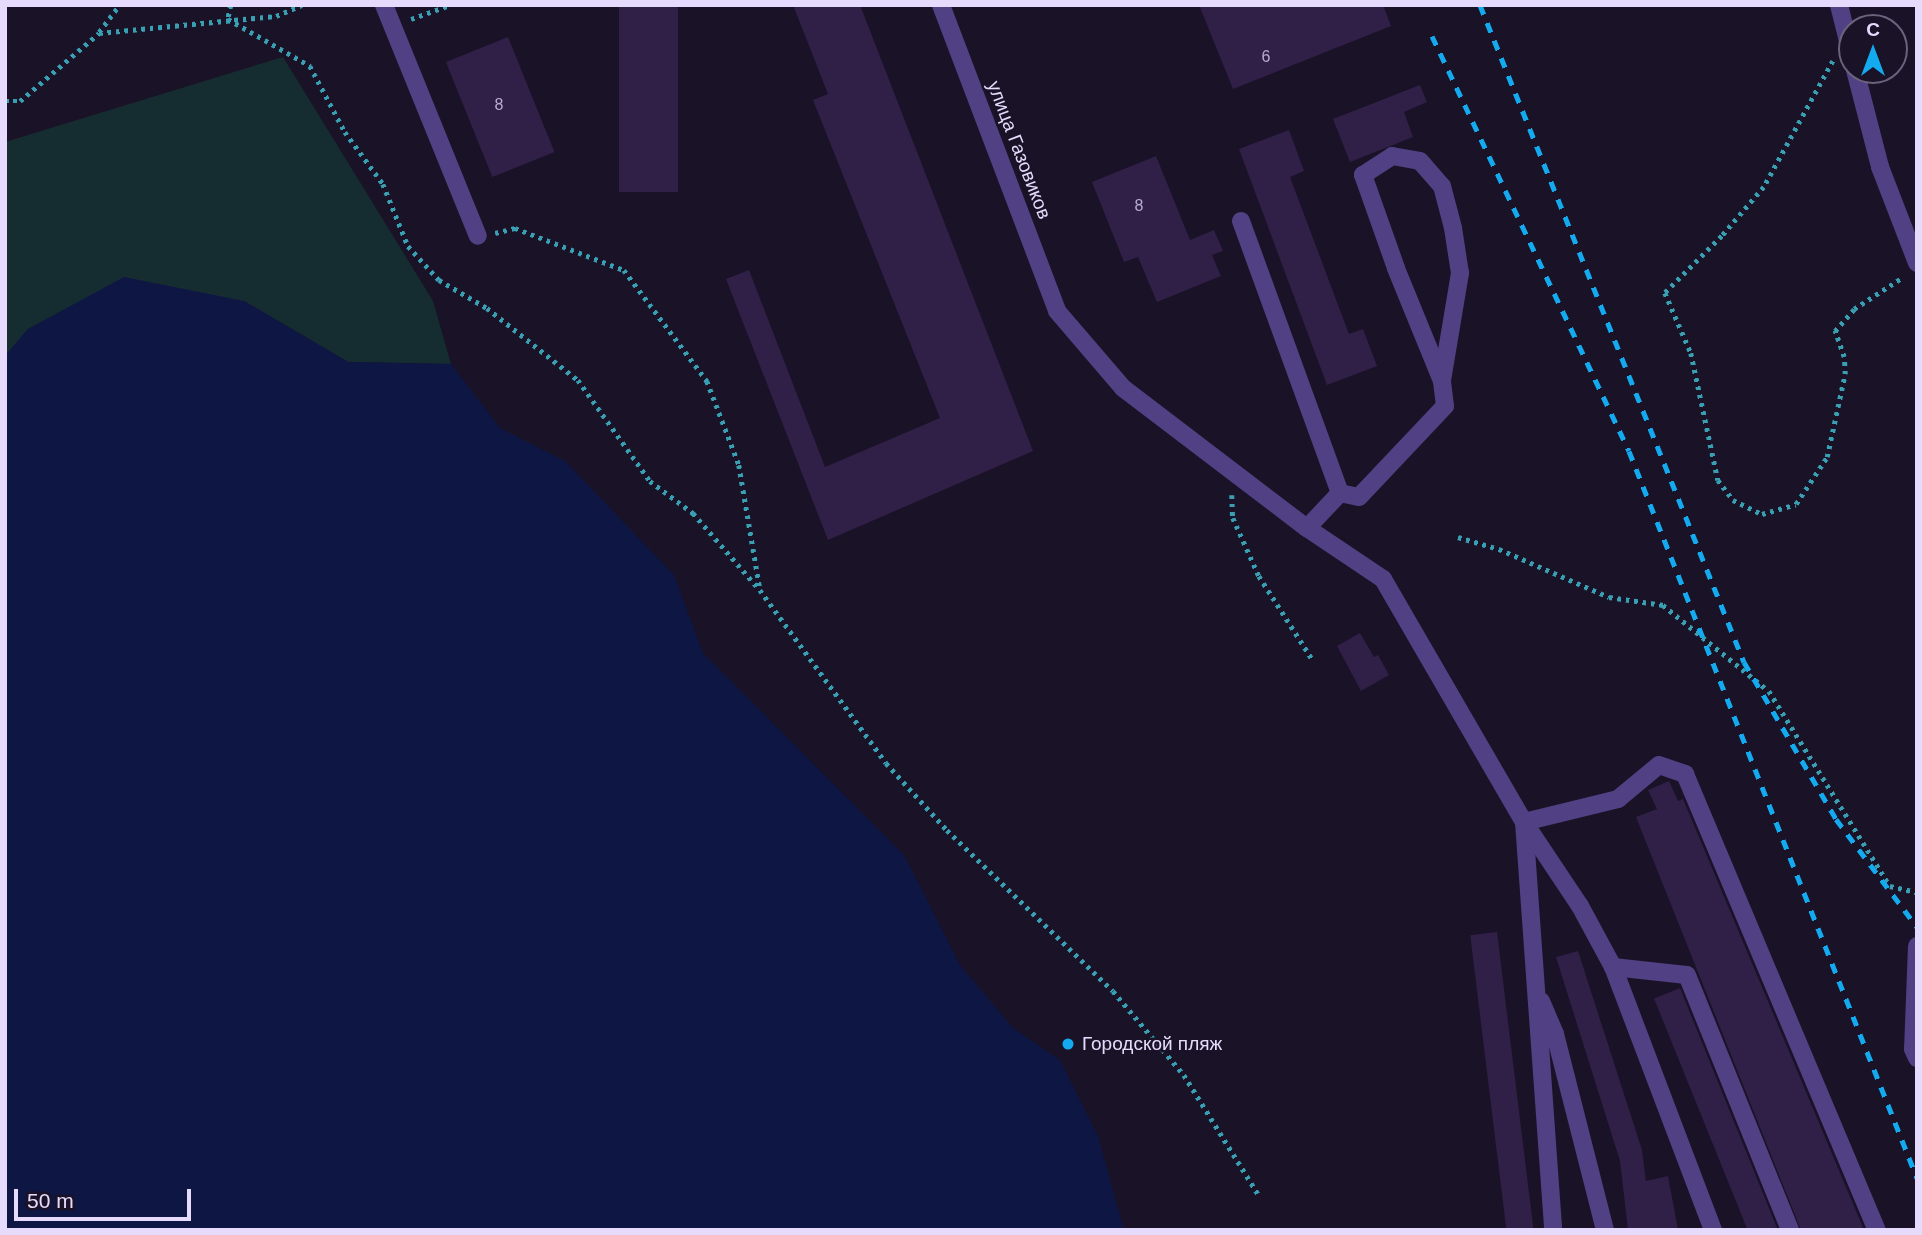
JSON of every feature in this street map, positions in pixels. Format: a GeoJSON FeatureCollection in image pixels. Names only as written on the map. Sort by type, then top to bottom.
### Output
{"type":"FeatureCollection","features":[{"type":"Feature","properties":{"kind":"street"},"geometry":{"type":"LineString","coordinates":[[384,5],[395,25],[478,236]]}},
{"type":"Feature","properties":{"kind":"street","name":"улица Газовиков"},"geometry":{"type":"LineString","coordinates":[[941,5],[1057,310],[1123,388],[1307,528],[1382,579],[1524,822],[1580,906],[1613,967],[1713,1230]]}},
{"type":"Feature","properties":{"kind":"street"},"geometry":{"type":"LineString","coordinates":[[1859,84],[1911,269]]}},
{"type":"Feature","properties":{"kind":"street"},"geometry":{"type":"LineString","coordinates":[[1340,493],[1359,496],[1445,405],[1442,382],[1396,268],[1363,175],[1392,156],[1420,161],[1441,186],[1453,228],[1460,273],[1442,382]]}},
{"type":"Feature","properties":{"kind":"street"},"geometry":{"type":"LineString","coordinates":[[1241,222],[1340,493]]}},
{"type":"Feature","properties":{"kind":"street"},"geometry":{"type":"LineString","coordinates":[[1307,528],[1340,493]]}},
{"type":"Feature","properties":{"kind":"street"},"geometry":{"type":"LineString","coordinates":[[1553,1230],[1524,822],[1618,799],[1659,765],[1685,774],[1877,1230]]}},
{"type":"Feature","properties":{"kind":"street"},"geometry":{"type":"LineString","coordinates":[[1917,946],[1913,1049],[1917,1058]]}},
{"type":"Feature","properties":{"kind":"street"},"geometry":{"type":"LineString","coordinates":[[1613,967],[1686,975],[1790,1230]]}},
{"type":"Feature","properties":{"kind":"street"},"geometry":{"type":"LineString","coordinates":[[1536,988],[1555,1034],[1605,1230]]}},
{"type":"Feature","properties":{"kind":"path"},"geometry":{"type":"LineString","coordinates":[[5,101],[20,101],[99,33],[119,5]]}},
{"type":"Feature","properties":{"kind":"path"},"geometry":{"type":"LineString","coordinates":[[228,19],[231,5]]}},
{"type":"Feature","properties":{"kind":"path"},"geometry":{"type":"LineString","coordinates":[[99,33],[276,16],[302,5]]}},
{"type":"Feature","properties":{"kind":"path"},"geometry":{"type":"LineString","coordinates":[[395,25],[450,5]]}},
{"type":"Feature","properties":{"kind":"path"},"geometry":{"type":"LineString","coordinates":[[228,19],[310,66],[345,132],[383,184],[408,246],[439,280],[487,308],[578,380],[650,481],[693,513],[760,590],[886,762],[947,830],[1113,991],[1184,1075],[1260,1197]]}},
{"type":"Feature","properties":{"kind":"path"},"geometry":{"type":"LineString","coordinates":[[1838,52],[1764,187],[1665,293],[1691,354],[1718,480],[1733,500],[1762,514],[1796,504],[1827,457],[1845,374],[1844,357],[1835,331],[1854,309],[1911,269]]}},
{"type":"Feature","properties":{"kind":"path"},"geometry":{"type":"LineString","coordinates":[[478,236],[515,228],[624,270],[707,381],[739,465],[760,590]]}},
{"type":"Feature","properties":{"kind":"path"},"geometry":{"type":"LineString","coordinates":[[1232,471],[1233,518],[1259,576],[1312,659]]}},
{"type":"Feature","properties":{"kind":"path"},"geometry":{"type":"LineString","coordinates":[[1458,537],[1499,549],[1609,597],[1663,605],[1769,691],[1891,886],[1917,892]]}},
{"type":"Feature","properties":{"kind":"green space"},"geometry":{"type":"Polygon","coordinates":[[[283,57],[433,301],[451,364],[348,362],[244,301],[28,329],[5,356],[5,142],[283,57]]]}},
{"type":"Feature","properties":{"kind":"shaded area"},"geometry":{"type":"Polygon","coordinates":[[[124,277],[244,301],[348,362],[451,364],[500,428],[565,461],[674,575],[703,653],[904,855],[960,965],[1013,1028],[1060,1060],[1098,1136],[1124,1230],[5,1230],[5,356],[28,329],[124,277]]]}},
{"type":"Feature","properties":{"kind":"building"},"geometry":{"type":"Polygon","coordinates":[[[619,5],[678,5],[678,192],[619,192],[619,5]]]}},
{"type":"Feature","properties":{"kind":"building"},"geometry":{"type":"Polygon","coordinates":[[[793,5],[860,5],[1033,451],[828,540],[726,279],[749,270],[825,467],[940,418],[813,100],[828,94],[793,5]]]}},
{"type":"Feature","properties":{"kind":"building"},"geometry":{"type":"Polygon","coordinates":[[[1199,5],[1383,5],[1391,26],[1233,89],[1199,5]]]}},
{"type":"Feature","properties":{"kind":"building"},"geometry":{"type":"Polygon","coordinates":[[[508,37],[554,152],[492,177],[446,62],[508,37]]]}},
{"type":"Feature","properties":{"kind":"building"},"geometry":{"type":"Polygon","coordinates":[[[1420,85],[1427,102],[1404,112],[1413,137],[1350,162],[1333,119],[1420,85]]]}},
{"type":"Feature","properties":{"kind":"building"},"geometry":{"type":"Polygon","coordinates":[[[1289,130],[1304,171],[1290,177],[1349,334],[1363,329],[1377,366],[1327,385],[1239,149],[1289,130]]]}},
{"type":"Feature","properties":{"kind":"building"},"geometry":{"type":"Polygon","coordinates":[[[1156,156],[1190,240],[1214,230],[1223,251],[1212,255],[1221,276],[1157,302],[1138,257],[1124,262],[1092,182],[1156,156]]]}},
{"type":"Feature","properties":{"kind":"building"},"geometry":{"type":"Polygon","coordinates":[[[1360,633],[1374,657],[1378,655],[1389,675],[1361,691],[1337,646],[1360,633]]]}},
{"type":"Feature","properties":{"kind":"building"},"geometry":{"type":"Polygon","coordinates":[[[1669,781],[1678,801],[1683,799],[1864,1230],[1801,1230],[1636,817],[1657,809],[1648,790],[1669,781]]]}},
{"type":"Feature","properties":{"kind":"building"},"geometry":{"type":"Polygon","coordinates":[[[1497,932],[1534,1230],[1506,1230],[1470,935],[1497,932]]]}},
{"type":"Feature","properties":{"kind":"building"},"geometry":{"type":"Polygon","coordinates":[[[1578,951],[1642,1150],[1646,1181],[1668,1176],[1678,1230],[1628,1230],[1620,1161],[1556,957],[1578,951]]]}},
{"type":"Feature","properties":{"kind":"building"},"geometry":{"type":"Polygon","coordinates":[[[1680,988],[1778,1230],[1748,1230],[1654,998],[1680,988]]]}},
{"type":"Feature","properties":{"kind":"railway"},"geometry":{"type":"LineString","coordinates":[[1480,5],[1744,662],[1836,819],[1917,927]]}},
{"type":"Feature","properties":{"kind":"railway"},"geometry":{"type":"LineString","coordinates":[[1432,36],[1629,451],[1917,1178]]}},
{"type":"Feature","properties":{"kind":"place","name":"Городской пляж"},"geometry":{"type":"Point","coordinates":[1068,1044]}}]}
